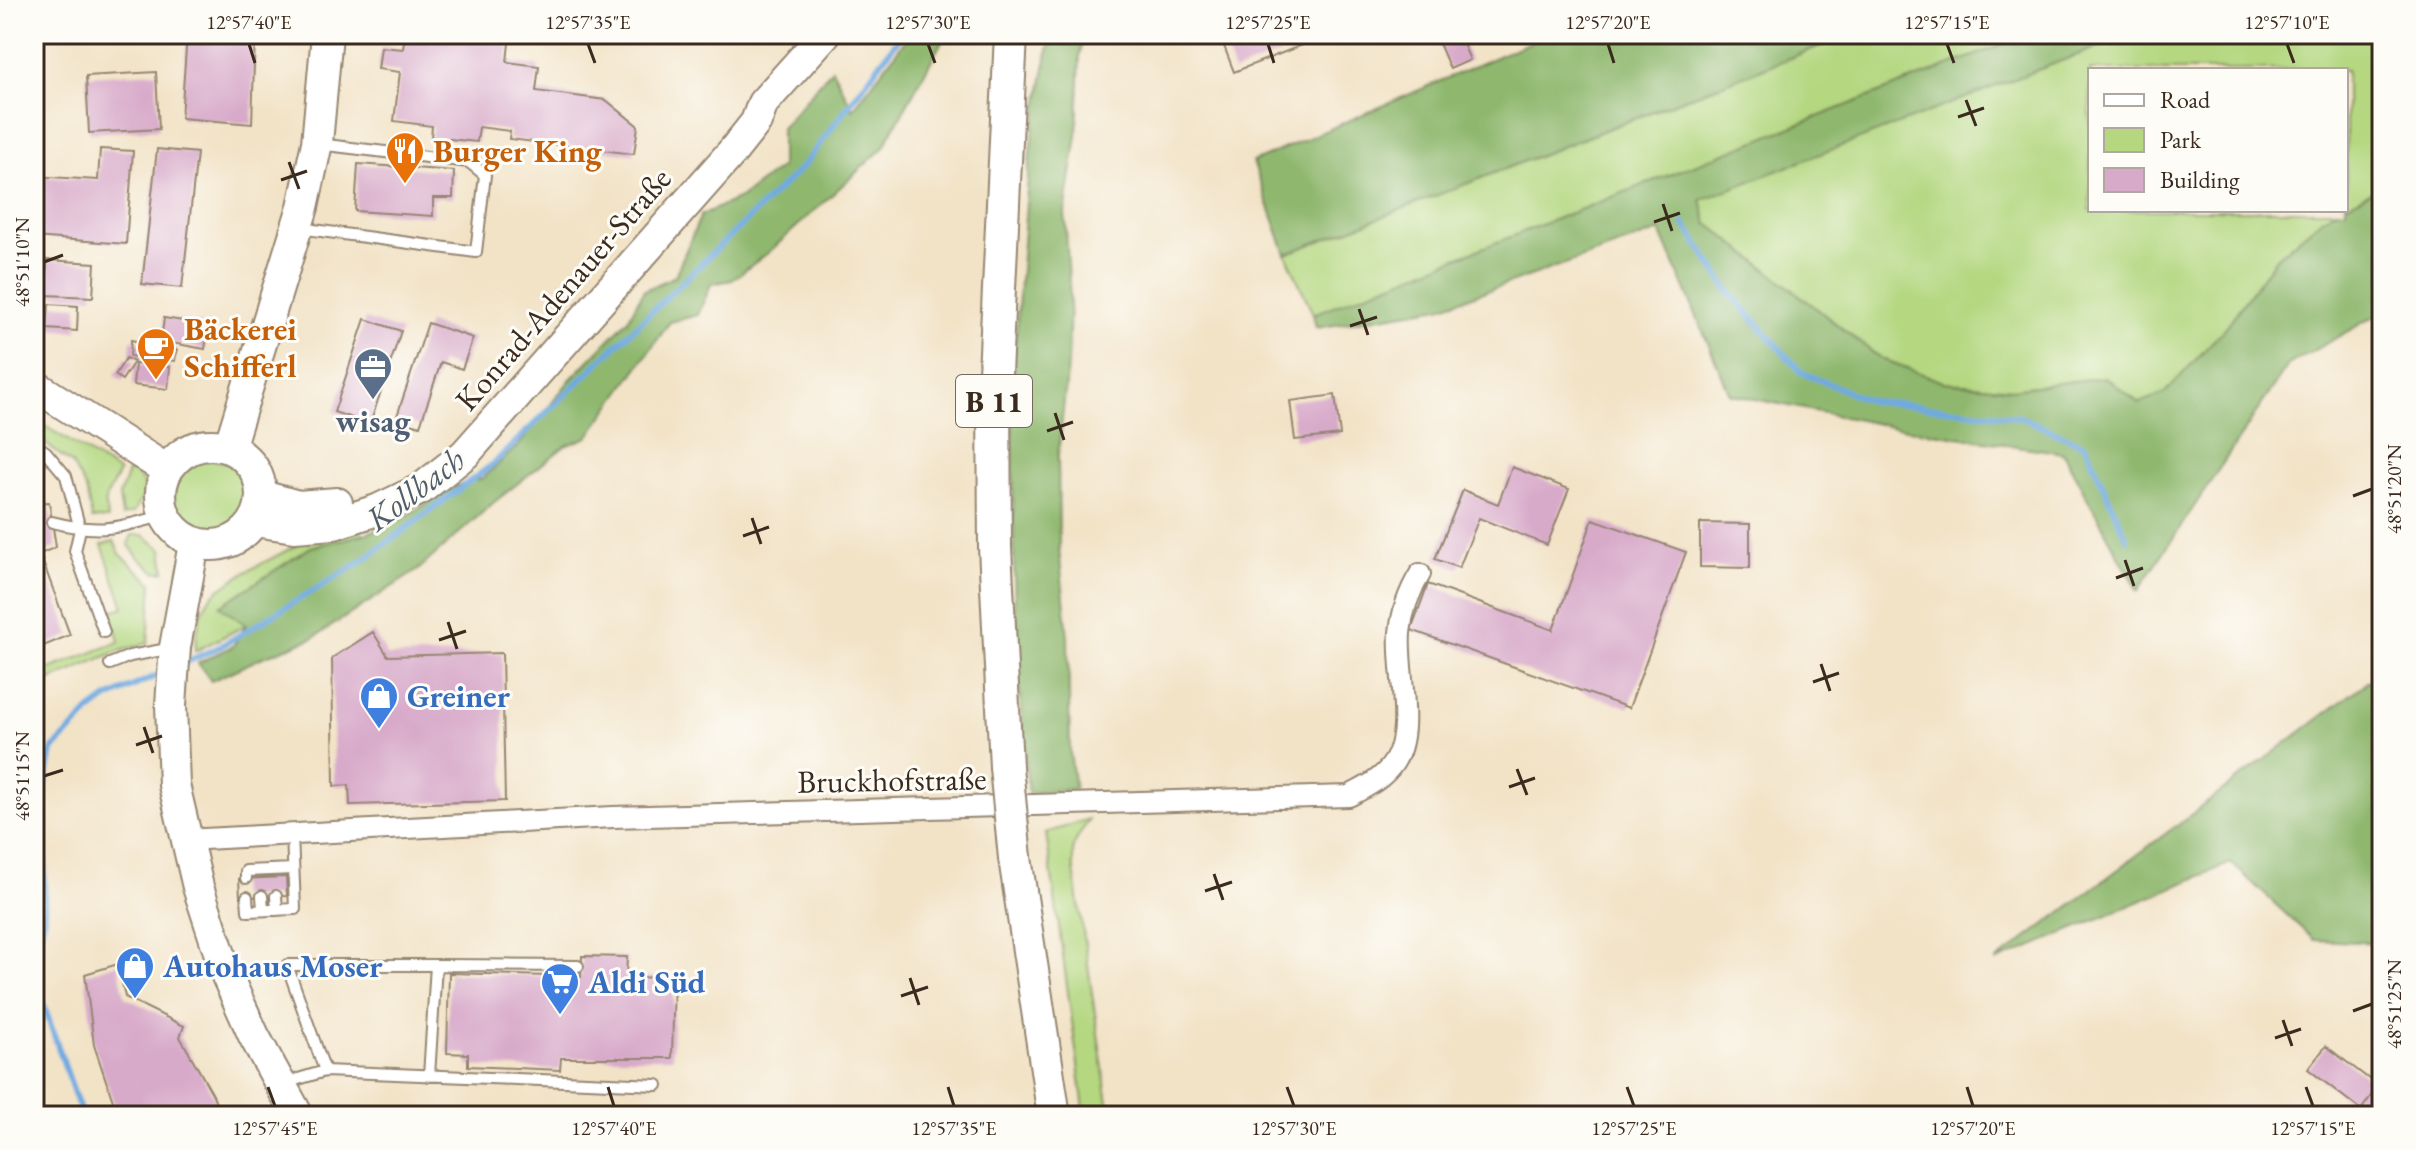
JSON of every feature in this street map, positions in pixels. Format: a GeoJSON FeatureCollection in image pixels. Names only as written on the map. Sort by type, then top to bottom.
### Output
{"type":"FeatureCollection","features":[{"type":"Feature","properties":{"kind":"main road","name":"B 11"},"geometry":{"type":"LineString","coordinates":[[1011,34],[994,395],[995,547],[1006,767],[1015,858],[1054,1116]]}},
{"type":"Feature","properties":{"kind":"street"},"geometry":{"type":"LineString","coordinates":[[229,448],[297,228],[317,143],[327,34]]}},
{"type":"Feature","properties":{"kind":"street","name":"Konrad-Adenauer-Straße"},"geometry":{"type":"LineString","coordinates":[[259,508],[294,527],[334,524],[377,510],[421,489],[465,454],[733,151],[756,122],[763,103],[825,34]]}},
{"type":"Feature","properties":{"kind":"street"},"geometry":{"type":"LineString","coordinates":[[34,385],[167,470]]}},
{"type":"Feature","properties":{"kind":"street"},"geometry":{"type":"LineString","coordinates":[[211,445],[229,448],[244,456],[255,470],[259,508],[244,534],[229,543],[211,546],[194,544],[178,534],[165,515],[161,504],[161,486],[167,470],[179,456],[194,448],[211,445]]}},
{"type":"Feature","properties":{"kind":"street"},"geometry":{"type":"LineString","coordinates":[[194,544],[175,647],[172,689],[174,785],[185,840],[227,976],[293,1114]]}},
{"type":"Feature","properties":{"kind":"street","name":"Bruckhofstraße"},"geometry":{"type":"LineString","coordinates":[[185,840],[613,817],[1349,796],[1379,779],[1394,761],[1403,741],[1400,633],[1408,594],[1420,574]]}},
{"type":"Feature","properties":{"kind":"lane"},"geometry":{"type":"LineString","coordinates":[[297,228],[476,252],[485,175],[469,162],[317,143]]}},
{"type":"Feature","properties":{"kind":"lane"},"geometry":{"type":"LineString","coordinates":[[34,444],[46,452],[66,476],[80,529],[75,551],[104,632]]}},
{"type":"Feature","properties":{"kind":"lane"},"geometry":{"type":"LineString","coordinates":[[52,522],[80,529],[118,529],[165,515]]}},
{"type":"Feature","properties":{"kind":"lane"},"geometry":{"type":"LineString","coordinates":[[110,664],[130,656],[175,647]]}},
{"type":"Feature","properties":{"kind":"lane"},"geometry":{"type":"LineString","coordinates":[[247,897],[248,911],[295,909],[292,834]]}},
{"type":"Feature","properties":{"kind":"lane"},"geometry":{"type":"LineString","coordinates":[[246,878],[246,871],[275,874],[293,869]]}},
{"type":"Feature","properties":{"kind":"lane"},"geometry":{"type":"LineString","coordinates":[[262,896],[263,910]]}},
{"type":"Feature","properties":{"kind":"lane"},"geometry":{"type":"LineString","coordinates":[[276,896],[277,910]]}},
{"type":"Feature","properties":{"kind":"lane"},"geometry":{"type":"LineString","coordinates":[[325,1071],[287,965],[578,966]]}},
{"type":"Feature","properties":{"kind":"lane"},"geometry":{"type":"LineString","coordinates":[[429,1076],[436,965]]}},
{"type":"Feature","properties":{"kind":"lane"},"geometry":{"type":"LineString","coordinates":[[279,1085],[325,1071],[657,1085]]}},
{"type":"Feature","properties":{"kind":"green space"},"geometry":{"type":"Polygon","coordinates":[[[910,34],[946,34],[883,148],[769,252],[732,280],[711,284],[698,315],[670,322],[588,437],[565,446],[493,503],[418,570],[313,638],[211,681],[198,663],[233,646],[246,625],[220,606],[311,547],[365,534],[401,519],[453,487],[483,478],[519,445],[570,380],[628,320],[643,291],[675,276],[701,215],[740,198],[781,167],[781,128],[832,69],[853,109],[910,34]]]}},
{"type":"Feature","properties":{"kind":"green space"},"geometry":{"type":"Polygon","coordinates":[[[1051,34],[1084,34],[1080,54],[1077,136],[1065,213],[1070,299],[1068,365],[1058,455],[1059,549],[1068,637],[1070,752],[1075,789],[1028,793],[1015,630],[1012,387],[1030,151],[1051,34]]]}},
{"type":"Feature","properties":{"kind":"green space"},"geometry":{"type":"Polygon","coordinates":[[[1549,34],[1851,34],[1286,254],[1253,162],[1549,34]]]}},
{"type":"Feature","properties":{"kind":"green space"},"geometry":{"type":"Polygon","coordinates":[[[1851,34],[2030,34],[1313,314],[1286,254],[1851,34]]]}},
{"type":"Feature","properties":{"kind":"green space"},"geometry":{"type":"Polygon","coordinates":[[[2030,34],[2146,34],[2113,41],[1701,200],[1707,223],[1880,358],[1943,382],[2012,389],[2105,377],[2139,403],[2165,393],[2226,327],[2276,258],[2323,218],[2334,212],[2348,212],[2348,204],[2382,186],[2382,312],[2288,365],[2138,591],[2063,453],[1894,427],[1730,394],[1660,231],[1440,307],[1316,328],[1313,314],[2030,34]]]}},
{"type":"Feature","properties":{"kind":"green space"},"geometry":{"type":"Polygon","coordinates":[[[2146,34],[2382,34],[2382,186],[2348,204],[2348,68],[2088,68],[2088,212],[2334,212],[2276,258],[2226,327],[2165,393],[2139,403],[2105,377],[2012,389],[1943,382],[1880,358],[1707,223],[1700,200],[2113,41],[2146,34]]]}},
{"type":"Feature","properties":{"kind":"green space"},"geometry":{"type":"Polygon","coordinates":[[[34,419],[119,472],[105,500],[108,519],[92,519],[86,489],[72,464],[34,435],[34,419]]]}},
{"type":"Feature","properties":{"kind":"green space"},"geometry":{"type":"Polygon","coordinates":[[[212,460],[226,463],[239,471],[247,484],[250,498],[247,512],[239,525],[226,533],[212,536],[198,533],[185,525],[177,512],[174,498],[177,484],[185,471],[198,463],[212,460]]]}},
{"type":"Feature","properties":{"kind":"green space"},"geometry":{"type":"Polygon","coordinates":[[[135,471],[145,486],[143,497],[133,513],[122,516],[119,496],[128,472],[135,471]]]}},
{"type":"Feature","properties":{"kind":"green space"},"geometry":{"type":"Polygon","coordinates":[[[355,528],[365,534],[311,547],[221,606],[246,625],[195,651],[204,607],[222,587],[297,545],[300,537],[355,528]]]}},
{"type":"Feature","properties":{"kind":"green space"},"geometry":{"type":"Polygon","coordinates":[[[132,535],[143,535],[162,549],[165,571],[156,572],[140,559],[128,544],[132,535]]]}},
{"type":"Feature","properties":{"kind":"green space"},"geometry":{"type":"Polygon","coordinates":[[[114,541],[120,554],[152,583],[148,643],[116,652],[34,687],[34,675],[119,642],[112,611],[124,607],[102,545],[114,541]]]}},
{"type":"Feature","properties":{"kind":"green space"},"geometry":{"type":"Polygon","coordinates":[[[2382,671],[2382,943],[2314,940],[2231,863],[1995,962],[2382,671]]]}},
{"type":"Feature","properties":{"kind":"green space"},"geometry":{"type":"Polygon","coordinates":[[[1089,819],[1073,846],[1073,863],[1110,1116],[1085,1116],[1046,833],[1089,819]]]}},
{"type":"Feature","properties":{"kind":"building"},"geometry":{"type":"Polygon","coordinates":[[[187,34],[255,34],[252,124],[181,118],[187,34]]]}},
{"type":"Feature","properties":{"kind":"building"},"geometry":{"type":"Polygon","coordinates":[[[405,34],[510,34],[507,62],[539,66],[536,91],[606,100],[638,126],[634,154],[509,139],[510,131],[479,127],[477,142],[431,137],[432,126],[394,121],[400,72],[378,69],[381,47],[403,49],[405,34]]]}},
{"type":"Feature","properties":{"kind":"building"},"geometry":{"type":"Polygon","coordinates":[[[1253,34],[1330,34],[1234,72],[1224,46],[1253,34]]]}},
{"type":"Feature","properties":{"kind":"building"},"geometry":{"type":"Polygon","coordinates":[[[1435,34],[1459,34],[1470,60],[1450,69],[1435,34]]]}},
{"type":"Feature","properties":{"kind":"building"},"geometry":{"type":"Polygon","coordinates":[[[156,72],[159,129],[89,133],[86,76],[156,72]]]}},
{"type":"Feature","properties":{"kind":"building"},"geometry":{"type":"Polygon","coordinates":[[[100,149],[133,151],[126,244],[34,237],[34,176],[98,180],[100,149]]]}},
{"type":"Feature","properties":{"kind":"building"},"geometry":{"type":"Polygon","coordinates":[[[157,149],[197,153],[182,288],[142,284],[157,149]]]}},
{"type":"Feature","properties":{"kind":"building","name":"Burger King"},"geometry":{"type":"Polygon","coordinates":[[[358,164],[454,171],[453,198],[433,198],[433,216],[355,211],[358,164]]]}},
{"type":"Feature","properties":{"kind":"building"},"geometry":{"type":"Polygon","coordinates":[[[47,260],[95,263],[93,297],[45,295],[47,260]]]}},
{"type":"Feature","properties":{"kind":"building"},"geometry":{"type":"Polygon","coordinates":[[[49,304],[78,306],[77,331],[47,329],[49,304]]]}},
{"type":"Feature","properties":{"kind":"building"},"geometry":{"type":"Polygon","coordinates":[[[164,318],[209,325],[205,349],[161,341],[164,318]]]}},
{"type":"Feature","properties":{"kind":"building"},"geometry":{"type":"Polygon","coordinates":[[[365,319],[401,331],[370,424],[334,412],[365,319]]]}},
{"type":"Feature","properties":{"kind":"building"},"geometry":{"type":"Polygon","coordinates":[[[428,323],[473,338],[462,369],[441,362],[420,426],[396,419],[428,323]]]}},
{"type":"Feature","properties":{"kind":"building"},"geometry":{"type":"Polygon","coordinates":[[[131,340],[177,350],[175,361],[130,356],[131,340]]]}},
{"type":"Feature","properties":{"kind":"building"},"geometry":{"type":"Polygon","coordinates":[[[126,358],[134,362],[122,380],[115,375],[126,358]]]}},
{"type":"Feature","properties":{"kind":"building"},"geometry":{"type":"Polygon","coordinates":[[[135,364],[170,367],[168,389],[133,385],[135,364]]]}},
{"type":"Feature","properties":{"kind":"building"},"geometry":{"type":"Polygon","coordinates":[[[1335,395],[1340,435],[1295,440],[1290,401],[1335,395]]]}},
{"type":"Feature","properties":{"kind":"building"},"geometry":{"type":"Polygon","coordinates":[[[1512,467],[1569,489],[1547,545],[1479,518],[1459,568],[1435,559],[1463,490],[1498,504],[1512,467]]]}},
{"type":"Feature","properties":{"kind":"building"},"geometry":{"type":"Polygon","coordinates":[[[49,502],[56,547],[40,554],[70,635],[34,650],[34,503],[49,502]]]}},
{"type":"Feature","properties":{"kind":"building"},"geometry":{"type":"Polygon","coordinates":[[[1593,519],[1686,552],[1629,708],[1411,630],[1428,584],[1553,630],[1593,519]]]}},
{"type":"Feature","properties":{"kind":"building"},"geometry":{"type":"Polygon","coordinates":[[[1700,523],[1750,524],[1750,568],[1700,567],[1700,523]]]}},
{"type":"Feature","properties":{"kind":"building"},"geometry":{"type":"Polygon","coordinates":[[[373,632],[388,656],[502,653],[505,801],[350,805],[349,785],[334,786],[332,658],[373,632]]]}},
{"type":"Feature","properties":{"kind":"building"},"geometry":{"type":"Polygon","coordinates":[[[286,877],[287,896],[240,897],[239,879],[286,877]]]}},
{"type":"Feature","properties":{"kind":"building","name":"Aldi Süd"},"geometry":{"type":"Polygon","coordinates":[[[582,956],[627,957],[626,977],[674,978],[672,1058],[561,1058],[560,1070],[468,1066],[468,1054],[447,1053],[449,973],[581,977],[582,956]]]}},
{"type":"Feature","properties":{"kind":"building"},"geometry":{"type":"Polygon","coordinates":[[[118,964],[125,997],[184,1026],[180,1037],[213,1095],[220,1116],[118,1116],[94,1045],[85,974],[118,964]]]}},
{"type":"Feature","properties":{"kind":"building"},"geometry":{"type":"Polygon","coordinates":[[[2326,1046],[2378,1086],[2361,1110],[2308,1069],[2326,1046]]]}},
{"type":"Feature","properties":{"kind":"waterway","name":"Kollbach"},"geometry":{"type":"LineString","coordinates":[[182,664],[221,646],[359,563],[492,465],[804,165],[902,34]]}},
{"type":"Feature","properties":{"kind":"waterway"},"geometry":{"type":"LineString","coordinates":[[1684,223],[1730,293],[1801,372],[1870,401],[2020,417],[2085,445],[2127,539]]}},
{"type":"Feature","properties":{"kind":"waterway","name":"Kollbach"},"geometry":{"type":"LineString","coordinates":[[34,970],[44,915],[45,786],[52,750],[106,699],[164,672]]}},
{"type":"Feature","properties":{"kind":"waterway","name":"Kollbach"},"geometry":{"type":"LineString","coordinates":[[34,977],[82,1116]]}},
{"type":"Feature","properties":{"kind":"place","name":"Burger King"},"geometry":{"type":"Point","coordinates":[405,185]}},
{"type":"Feature","properties":{"kind":"place","name":"Bäckerei Schifferl"},"geometry":{"type":"Point","coordinates":[156,381]}},
{"type":"Feature","properties":{"kind":"place","name":"wisag"},"geometry":{"type":"Point","coordinates":[373,401]}},
{"type":"Feature","properties":{"kind":"place","name":"Greiner"},"geometry":{"type":"Point","coordinates":[379,730]}},
{"type":"Feature","properties":{"kind":"place","name":"Autohaus Moser"},"geometry":{"type":"Point","coordinates":[135,1000]}},
{"type":"Feature","properties":{"kind":"place","name":"Aldi Süd"},"geometry":{"type":"Point","coordinates":[560,1016]}}]}
